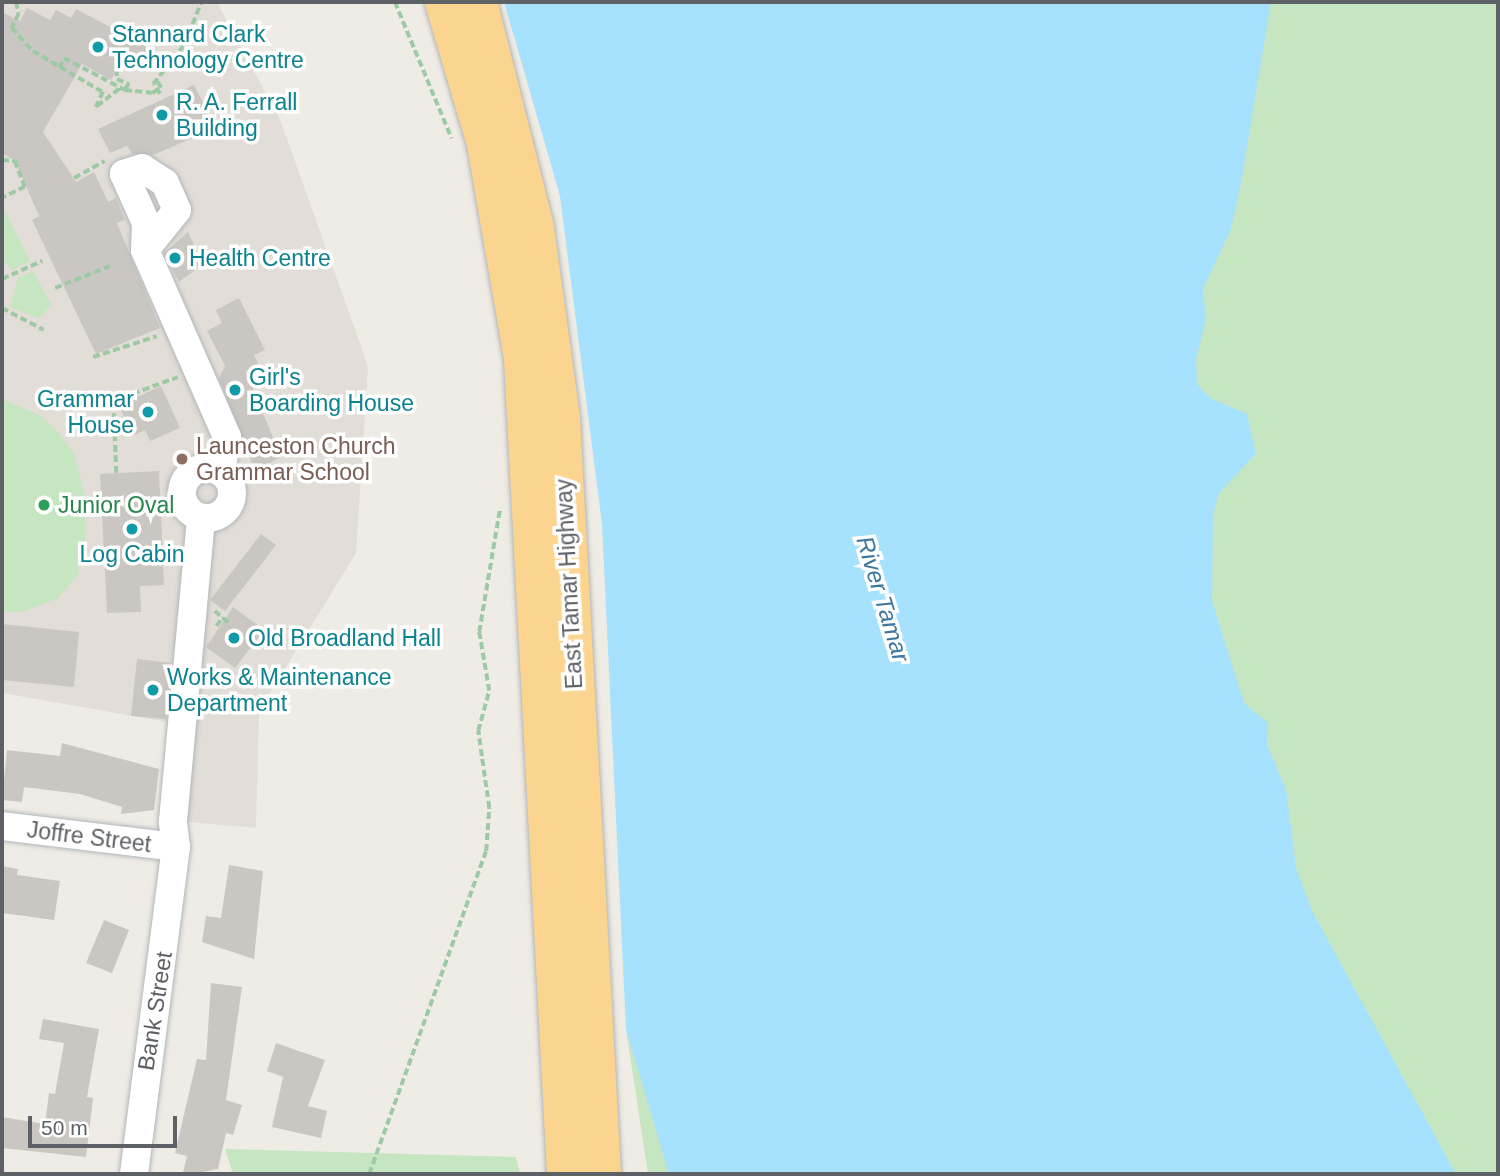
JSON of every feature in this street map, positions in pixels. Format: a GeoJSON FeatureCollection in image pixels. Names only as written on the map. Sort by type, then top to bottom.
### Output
{"type":"FeatureCollection","features":[{"type":"Feature","properties":{"kind":"highway","name":"East Tamar Highway"},"geometry":{"type":"LineString","coordinates":[[444,2],[471,147],[526,386],[566,1174]]}},
{"type":"Feature","properties":{"kind":"highway","name":"East Tamar Highway"},"geometry":{"type":"LineString","coordinates":[[478,2],[535,228],[561,419],[590,1037],[602,1174]]}},
{"type":"Feature","properties":{"kind":"street"},"geometry":{"type":"LineString","coordinates":[[145,250],[196,371]]}},
{"type":"Feature","properties":{"kind":"street","name":"Bank Street"},"geometry":{"type":"LineString","coordinates":[[134,1174],[176,847],[173,821],[201,518],[229,507],[233,491],[221,472],[227,437],[196,371]]}},
{"type":"Feature","properties":{"kind":"street","name":"Joffre Street"},"geometry":{"type":"LineString","coordinates":[[2,826],[176,847]]}},
{"type":"Feature","properties":{"kind":"path"},"geometry":{"type":"LineString","coordinates":[[16,2],[19,14],[12,28],[59,68],[103,92],[96,107],[129,84],[117,79],[117,69]]}},
{"type":"Feature","properties":{"kind":"path"},"geometry":{"type":"LineString","coordinates":[[59,68],[64,58],[123,89],[159,92],[157,81],[185,44],[201,2]]}},
{"type":"Feature","properties":{"kind":"path"},"geometry":{"type":"LineString","coordinates":[[396,2],[471,147]]}},
{"type":"Feature","properties":{"kind":"path"},"geometry":{"type":"LineString","coordinates":[[152,93],[156,99]]}},
{"type":"Feature","properties":{"kind":"path"},"geometry":{"type":"LineString","coordinates":[[74,178],[117,154]]}},
{"type":"Feature","properties":{"kind":"path"},"geometry":{"type":"LineString","coordinates":[[2,160],[15,161],[25,187],[2,198]]}},
{"type":"Feature","properties":{"kind":"path"},"geometry":{"type":"LineString","coordinates":[[2,286],[2,279],[42,261]]}},
{"type":"Feature","properties":{"kind":"path"},"geometry":{"type":"LineString","coordinates":[[55,288],[110,266]]}},
{"type":"Feature","properties":{"kind":"path"},"geometry":{"type":"LineString","coordinates":[[2,309],[44,330]]}},
{"type":"Feature","properties":{"kind":"path"},"geometry":{"type":"LineString","coordinates":[[93,357],[180,328]]}},
{"type":"Feature","properties":{"kind":"path"},"geometry":{"type":"LineString","coordinates":[[116,473],[113,401],[196,371]]}},
{"type":"Feature","properties":{"kind":"path"},"geometry":{"type":"LineString","coordinates":[[369,1174],[486,851],[489,808],[478,731],[489,691],[479,632],[502,498]]}},
{"type":"Feature","properties":{"kind":"shaded area","name":"Launceston Church Grammar School"},"geometry":{"type":"Polygon","coordinates":[[[2,2],[217,2],[281,122],[368,366],[356,553],[259,711],[256,828],[166,820],[173,723],[2,693],[2,2]]]}},
{"type":"Feature","properties":{"kind":"green space"},"geometry":{"type":"Polygon","coordinates":[[[990,2],[1498,2],[1498,1174],[1413,1174],[1143,672],[990,2]]]}},
{"type":"Feature","properties":{"kind":"green space"},"geometry":{"type":"Polygon","coordinates":[[[2,205],[30,261],[12,270],[2,259],[2,205]]]}},
{"type":"Feature","properties":{"kind":"green space"},"geometry":{"type":"Polygon","coordinates":[[[33,271],[51,304],[40,319],[10,307],[18,278],[33,271]]]}},
{"type":"Feature","properties":{"kind":"green space","name":"Junior Oval"},"geometry":{"type":"Polygon","coordinates":[[[2,399],[41,416],[59,433],[74,454],[85,495],[85,548],[77,576],[58,598],[22,612],[2,612],[2,399]]]}},
{"type":"Feature","properties":{"kind":"green space"},"geometry":{"type":"Polygon","coordinates":[[[626,1029],[649,1098],[669,1174],[648,1174],[626,1029]]]}},
{"type":"Feature","properties":{"kind":"green space"},"geometry":{"type":"Polygon","coordinates":[[[225,1149],[516,1157],[520,1174],[233,1174],[225,1149]]]}},
{"type":"Feature","properties":{"kind":"water","name":"River Tamar"},"geometry":{"type":"Polygon","coordinates":[[[504,2],[1271,2],[1241,183],[1231,229],[1203,289],[1206,319],[1196,359],[1197,384],[1210,398],[1247,414],[1256,454],[1219,493],[1213,515],[1212,601],[1244,703],[1268,723],[1267,745],[1286,789],[1296,868],[1312,911],[1456,1174],[669,1174],[626,1029],[602,524],[560,196],[504,2]]]}},
{"type":"Feature","properties":{"kind":"building"},"geometry":{"type":"Polygon","coordinates":[[[27,8],[50,20],[56,10],[71,18],[76,9],[156,51],[145,71],[122,59],[111,80],[82,64],[43,132],[76,182],[94,172],[108,202],[116,198],[125,220],[117,223],[160,328],[96,354],[32,220],[39,216],[15,161],[2,153],[2,12],[20,21],[27,8]]]}},
{"type":"Feature","properties":{"kind":"building","name":"R. A. Ferrall Building"},"geometry":{"type":"Polygon","coordinates":[[[194,85],[216,128],[153,155],[132,154],[127,146],[110,153],[98,129],[194,85]]]}},
{"type":"Feature","properties":{"kind":"building"},"geometry":{"type":"Polygon","coordinates":[[[188,232],[203,264],[179,282],[164,253],[188,232]]]}},
{"type":"Feature","properties":{"kind":"building","name":"Girl's Boarding House"},"geometry":{"type":"Polygon","coordinates":[[[239,298],[265,350],[254,355],[259,365],[246,372],[281,457],[255,471],[219,378],[225,366],[207,331],[222,323],[216,310],[239,298]]]}},
{"type":"Feature","properties":{"kind":"building","name":"Grammar House"},"geometry":{"type":"Polygon","coordinates":[[[161,386],[180,428],[150,441],[145,430],[132,436],[119,405],[161,386]]]}},
{"type":"Feature","properties":{"kind":"building","name":"Log Cabin"},"geometry":{"type":"Polygon","coordinates":[[[159,471],[164,585],[140,586],[141,612],[107,613],[100,474],[159,471]]]}},
{"type":"Feature","properties":{"kind":"building"},"geometry":{"type":"Polygon","coordinates":[[[261,534],[276,545],[225,611],[210,600],[261,534]]]}},
{"type":"Feature","properties":{"kind":"building","name":"Old Broadland Hall"},"geometry":{"type":"Polygon","coordinates":[[[233,607],[264,630],[235,668],[206,647],[233,607]]]}},
{"type":"Feature","properties":{"kind":"building"},"geometry":{"type":"Polygon","coordinates":[[[2,624],[79,632],[74,687],[2,680],[2,624]]]}},
{"type":"Feature","properties":{"kind":"building","name":"Works & Maintenance Department"},"geometry":{"type":"Polygon","coordinates":[[[137,659],[171,663],[166,719],[131,716],[137,659]]]}},
{"type":"Feature","properties":{"kind":"building"},"geometry":{"type":"Polygon","coordinates":[[[62,743],[159,769],[154,810],[121,814],[122,807],[80,794],[24,787],[22,802],[2,800],[7,750],[60,756],[62,743]]]}},
{"type":"Feature","properties":{"kind":"building"},"geometry":{"type":"Polygon","coordinates":[[[229,865],[263,871],[254,959],[202,942],[206,916],[221,918],[229,865]]]}},
{"type":"Feature","properties":{"kind":"building"},"geometry":{"type":"Polygon","coordinates":[[[2,866],[18,869],[17,875],[60,881],[54,920],[2,913],[2,866]]]}},
{"type":"Feature","properties":{"kind":"building"},"geometry":{"type":"Polygon","coordinates":[[[104,920],[129,930],[112,973],[86,963],[104,920]]]}},
{"type":"Feature","properties":{"kind":"building"},"geometry":{"type":"Polygon","coordinates":[[[211,983],[242,987],[226,1100],[242,1105],[233,1135],[226,1133],[218,1169],[192,1174],[183,1172],[187,1156],[175,1153],[197,1059],[206,1060],[211,983]]]}},
{"type":"Feature","properties":{"kind":"building"},"geometry":{"type":"Polygon","coordinates":[[[43,1019],[99,1029],[87,1097],[93,1098],[86,1157],[2,1148],[2,1117],[45,1124],[49,1093],[55,1094],[64,1043],[39,1039],[43,1019]]]}},
{"type":"Feature","properties":{"kind":"building"},"geometry":{"type":"Polygon","coordinates":[[[276,1043],[325,1060],[308,1106],[327,1111],[321,1138],[272,1127],[283,1077],[267,1071],[276,1043]]]}},
{"type":"Feature","properties":{"kind":"place","name":"Stannard Clark Technology Centre"},"geometry":{"type":"Point","coordinates":[98,47]}},
{"type":"Feature","properties":{"kind":"place","name":"R. A. Ferrall Building"},"geometry":{"type":"Point","coordinates":[162,115]}},
{"type":"Feature","properties":{"kind":"place","name":"Health Centre"},"geometry":{"type":"Point","coordinates":[175,258]}},
{"type":"Feature","properties":{"kind":"place","name":"Girl's Boarding House"},"geometry":{"type":"Point","coordinates":[235,390]}},
{"type":"Feature","properties":{"kind":"place","name":"Grammar House"},"geometry":{"type":"Point","coordinates":[148,412]}},
{"type":"Feature","properties":{"kind":"place","name":"Launceston Church Grammar School"},"geometry":{"type":"Point","coordinates":[182,459]}},
{"type":"Feature","properties":{"kind":"place","name":"Junior Oval"},"geometry":{"type":"Point","coordinates":[44,505]}},
{"type":"Feature","properties":{"kind":"place","name":"Log Cabin"},"geometry":{"type":"Point","coordinates":[132,529]}},
{"type":"Feature","properties":{"kind":"place","name":"Old Broadland Hall"},"geometry":{"type":"Point","coordinates":[234,638]}},
{"type":"Feature","properties":{"kind":"place","name":"Works & Maintenance Department"},"geometry":{"type":"Point","coordinates":[153,690]}}]}
